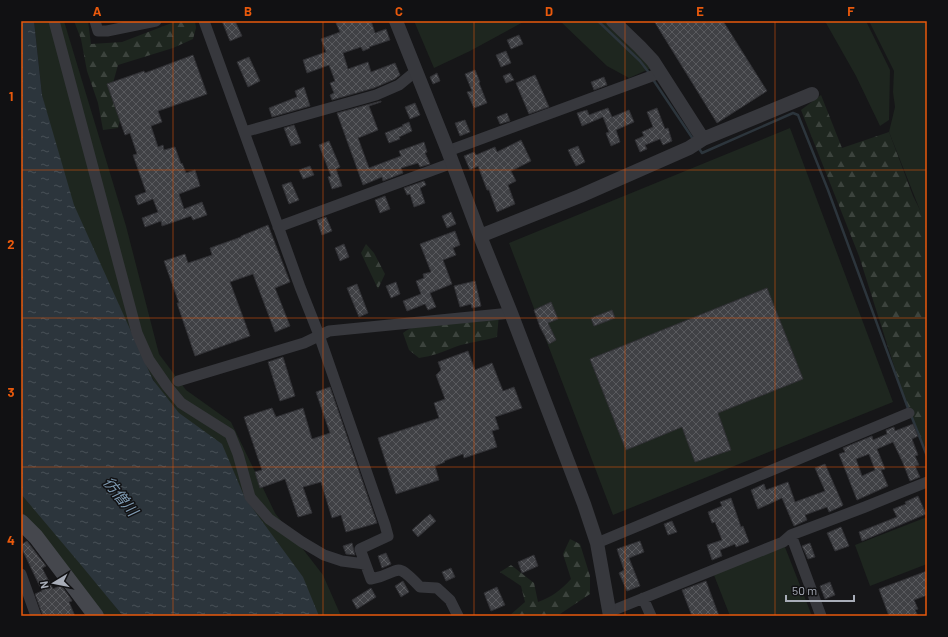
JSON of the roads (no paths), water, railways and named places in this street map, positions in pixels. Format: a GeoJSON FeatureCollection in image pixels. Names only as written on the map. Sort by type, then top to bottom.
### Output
{"type":"FeatureCollection","features":[{"type":"Feature","properties":{"kind":"main road"},"geometry":{"type":"LineString","coordinates":[[21,522],[36,537],[96,616]]}},
{"type":"Feature","properties":{"kind":"street"},"geometry":{"type":"LineString","coordinates":[[54,21],[137,333],[149,360],[181,403],[230,434],[238,454],[250,497],[268,518],[302,542],[324,555],[342,561],[365,564]]}},
{"type":"Feature","properties":{"kind":"street"},"geometry":{"type":"LineString","coordinates":[[95,21],[98,31],[107,31],[156,21]]}},
{"type":"Feature","properties":{"kind":"street"},"geometry":{"type":"LineString","coordinates":[[204,21],[278,227],[319,335],[388,536],[360,549],[371,579],[398,569],[403,570],[409,574],[420,587],[437,588],[450,600],[458,616]]}},
{"type":"Feature","properties":{"kind":"street"},"geometry":{"type":"LineString","coordinates":[[396,21],[480,236],[512,313],[584,504],[597,543],[609,614],[643,598],[783,542],[791,534],[865,507],[927,482]]}},
{"type":"Feature","properties":{"kind":"street"},"geometry":{"type":"LineString","coordinates":[[613,21],[653,61],[703,139]]}},
{"type":"Feature","properties":{"kind":"street"},"geometry":{"type":"LineString","coordinates":[[244,132],[376,95],[398,85],[416,71]]}},
{"type":"Feature","properties":{"kind":"street"},"geometry":{"type":"LineString","coordinates":[[278,227],[660,73]]}},
{"type":"Feature","properties":{"kind":"street"},"geometry":{"type":"LineString","coordinates":[[480,236],[580,196],[689,148],[703,139],[812,94]]}},
{"type":"Feature","properties":{"kind":"street"},"geometry":{"type":"LineString","coordinates":[[178,381],[304,343],[329,331],[512,313]]}},
{"type":"Feature","properties":{"kind":"street"},"geometry":{"type":"LineString","coordinates":[[597,543],[909,414]]}},
{"type":"Feature","properties":{"kind":"street"},"geometry":{"type":"LineString","coordinates":[[791,534],[820,616]]}},
{"type":"Feature","properties":{"kind":"street"},"geometry":{"type":"LineString","coordinates":[[21,574],[25,595],[36,616]]}},
{"type":"Feature","properties":{"kind":"street"},"geometry":{"type":"LineString","coordinates":[[643,598],[651,616]]}},
{"type":"Feature","properties":{"kind":"water","name":"彷僧川"},"geometry":{"type":"Polygon","coordinates":[[[21,21],[34,21],[42,95],[74,205],[153,380],[179,413],[222,444],[245,498],[303,577],[319,616],[123,616],[21,494],[21,21]]]}},
{"type":"Feature","properties":{"kind":"waterway"},"geometry":{"type":"LineString","coordinates":[[598,21],[640,61],[650,74]]}},
{"type":"Feature","properties":{"kind":"waterway"},"geometry":{"type":"LineString","coordinates":[[652,78],[693,139]]}},
{"type":"Feature","properties":{"kind":"waterway"},"geometry":{"type":"LineString","coordinates":[[698,147],[702,153],[793,113],[798,115],[828,190],[909,411]]}},
{"type":"Feature","properties":{"kind":"waterway"},"geometry":{"type":"LineString","coordinates":[[911,415],[927,456]]}}]}
